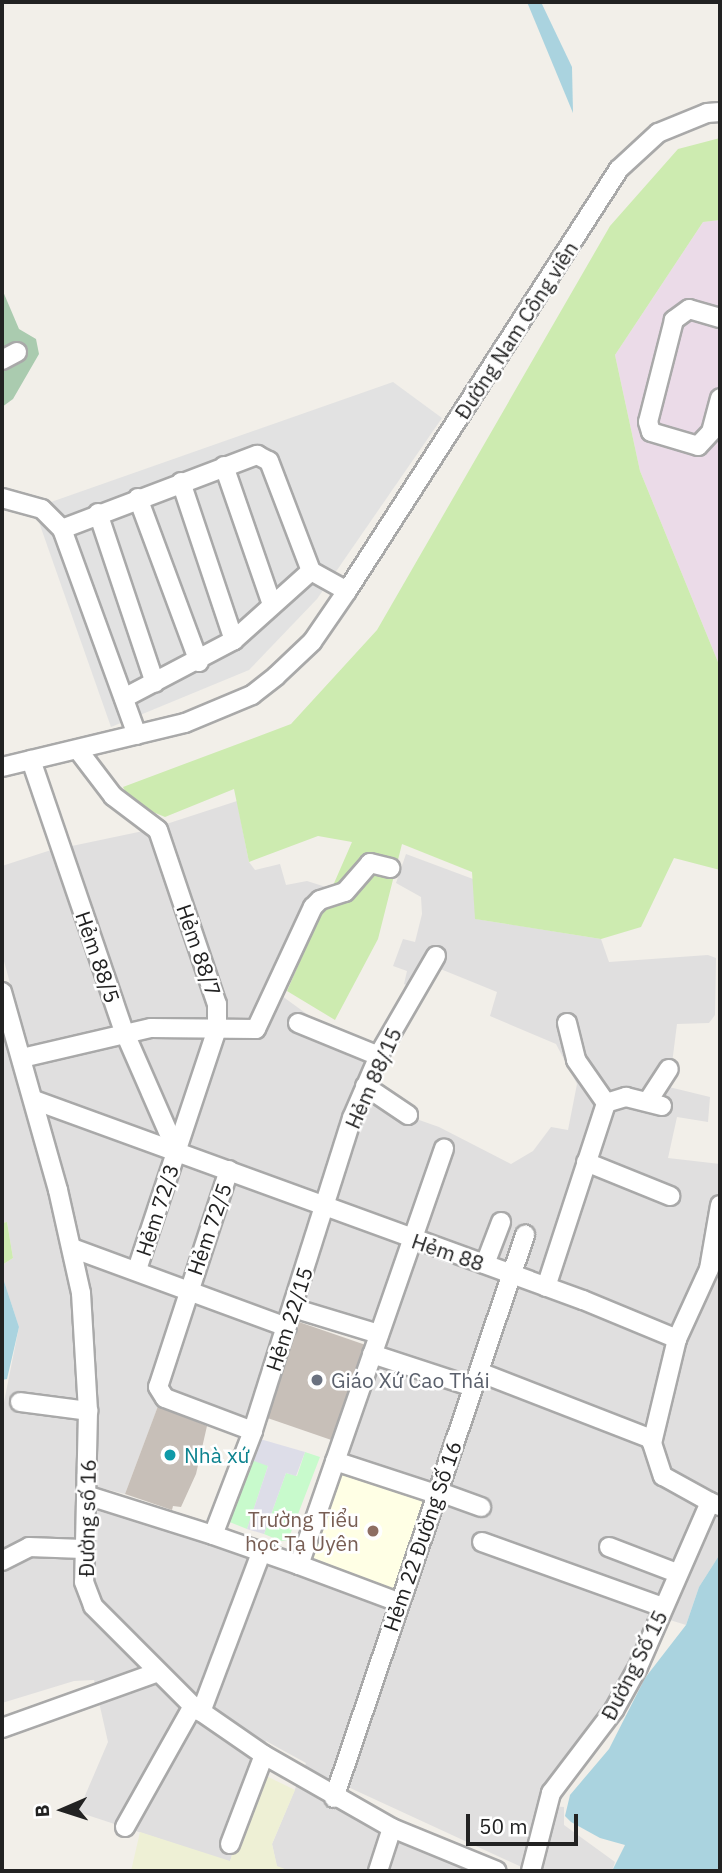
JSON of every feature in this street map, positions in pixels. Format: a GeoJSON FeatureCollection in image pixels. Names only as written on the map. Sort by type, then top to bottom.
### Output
{"type":"FeatureCollection","features":[{"type":"Feature","properties":{"kind":"street","name":"Đường Nam Công viên"},"geometry":{"type":"LineString","coordinates":[[2,767],[186,723],[252,695],[312,642],[348,591],[619,169],[658,133],[707,113],[720,112]]}},
{"type":"Feature","properties":{"kind":"street"},"geometry":{"type":"LineString","coordinates":[[720,318],[689,309],[674,320],[648,422],[651,432],[698,446],[711,432],[720,398]]}},
{"type":"Feature","properties":{"kind":"street"},"geometry":{"type":"LineString","coordinates":[[62,529],[98,513],[257,455],[270,461],[310,571],[348,591]]}},
{"type":"Feature","properties":{"kind":"street"},"geometry":{"type":"LineString","coordinates":[[224,466],[272,605]]}},
{"type":"Feature","properties":{"kind":"street"},"geometry":{"type":"LineString","coordinates":[[181,482],[234,639]]}},
{"type":"Feature","properties":{"kind":"street"},"geometry":{"type":"LineString","coordinates":[[2,498],[42,509],[62,529],[138,735]]}},
{"type":"Feature","properties":{"kind":"street"},"geometry":{"type":"LineString","coordinates":[[138,498],[199,662]]}},
{"type":"Feature","properties":{"kind":"street"},"geometry":{"type":"LineString","coordinates":[[98,513],[155,683]]}},
{"type":"Feature","properties":{"kind":"street"},"geometry":{"type":"LineString","coordinates":[[124,698],[199,662],[234,639],[310,571]]}},
{"type":"Feature","properties":{"kind":"street","name":"Hẻm 88/7"},"geometry":{"type":"LineString","coordinates":[[78,750],[113,796],[158,830],[217,1004],[217,1029],[176,1150]]}},
{"type":"Feature","properties":{"kind":"street","name":"Hẻm 88/5"},"geometry":{"type":"LineString","coordinates":[[31,760],[124,1031],[176,1150]]}},
{"type":"Feature","properties":{"kind":"street"},"geometry":{"type":"LineString","coordinates":[[22,1058],[124,1031],[250,1031],[262,1023],[313,907],[320,900],[345,892],[370,863],[390,868]]}},
{"type":"Feature","properties":{"kind":"street","name":"Hẻm 88/15"},"geometry":{"type":"LineString","coordinates":[[324,1207],[365,1086],[436,956]]}},
{"type":"Feature","properties":{"kind":"street","name":"Đường số 16"},"geometry":{"type":"LineString","coordinates":[[2,992],[34,1100],[72,1248],[84,1329],[88,1412],[83,1549],[85,1582],[93,1605],[197,1709],[264,1755],[334,1798],[392,1828],[497,1871]]}},
{"type":"Feature","properties":{"kind":"street"},"geometry":{"type":"LineString","coordinates":[[298,1023],[379,1056]]}},
{"type":"Feature","properties":{"kind":"street"},"geometry":{"type":"LineString","coordinates":[[567,1023],[576,1059],[606,1103]]}},
{"type":"Feature","properties":{"kind":"street"},"geometry":{"type":"LineString","coordinates":[[546,1287],[606,1103],[617,1097],[655,1103],[669,1069]]}},
{"type":"Feature","properties":{"kind":"street"},"geometry":{"type":"LineString","coordinates":[[365,1086],[408,1115]]}},
{"type":"Feature","properties":{"kind":"street","name":"Hẻm 88"},"geometry":{"type":"LineString","coordinates":[[34,1100],[485,1264],[677,1339]]}},
{"type":"Feature","properties":{"kind":"street"},"geometry":{"type":"LineString","coordinates":[[299,1565],[410,1238],[444,1149]]}},
{"type":"Feature","properties":{"kind":"street","name":"Hẻm 72/3"},"geometry":{"type":"LineString","coordinates":[[137,1269],[176,1150]]}},
{"type":"Feature","properties":{"kind":"street"},"geometry":{"type":"LineString","coordinates":[[586,1163],[670,1195]]}},
{"type":"Feature","properties":{"kind":"street","name":"Hẻm 72/5"},"geometry":{"type":"LineString","coordinates":[[229,1170],[160,1379],[161,1394],[253,1431]]}},
{"type":"Feature","properties":{"kind":"street"},"geometry":{"type":"LineString","coordinates":[[715,1504],[660,1472],[652,1439],[677,1339],[715,1270],[720,1205]]}},
{"type":"Feature","properties":{"kind":"street","name":"Hẻm 22/15"},"geometry":{"type":"LineString","coordinates":[[213,1535],[253,1431],[324,1207]]}},
{"type":"Feature","properties":{"kind":"street"},"geometry":{"type":"LineString","coordinates":[[485,1264],[501,1222]]}},
{"type":"Feature","properties":{"kind":"street","name":"Hẻm 22 Đường Số 16"},"geometry":{"type":"LineString","coordinates":[[334,1798],[398,1602],[526,1235]]}},
{"type":"Feature","properties":{"kind":"street"},"geometry":{"type":"LineString","coordinates":[[72,1248],[189,1288],[287,1327]]}},
{"type":"Feature","properties":{"kind":"street"},"geometry":{"type":"LineString","coordinates":[[293,1308],[379,1334]]}},
{"type":"Feature","properties":{"kind":"street"},"geometry":{"type":"LineString","coordinates":[[372,1354],[476,1380],[600,1419],[652,1439]]}},
{"type":"Feature","properties":{"kind":"street"},"geometry":{"type":"LineString","coordinates":[[20,1402],[88,1412]]}},
{"type":"Feature","properties":{"kind":"street"},"geometry":{"type":"LineString","coordinates":[[335,1461],[481,1507]]}},
{"type":"Feature","properties":{"kind":"street"},"geometry":{"type":"LineString","coordinates":[[86,1495],[213,1535],[398,1602]]}},
{"type":"Feature","properties":{"kind":"street","name":"Đường Số 15"},"geometry":{"type":"LineString","coordinates":[[531,1871],[551,1793],[614,1710],[677,1573],[715,1504]]}},
{"type":"Feature","properties":{"kind":"street"},"geometry":{"type":"LineString","coordinates":[[482,1542],[663,1607]]}},
{"type":"Feature","properties":{"kind":"street"},"geometry":{"type":"LineString","coordinates":[[2,1561],[29,1547],[83,1549]]}},
{"type":"Feature","properties":{"kind":"street"},"geometry":{"type":"LineString","coordinates":[[609,1547],[677,1573]]}},
{"type":"Feature","properties":{"kind":"street"},"geometry":{"type":"LineString","coordinates":[[125,1827],[197,1709],[261,1553]]}},
{"type":"Feature","properties":{"kind":"street"},"geometry":{"type":"LineString","coordinates":[[2,1728],[158,1672]]}},
{"type":"Feature","properties":{"kind":"street"},"geometry":{"type":"LineString","coordinates":[[230,1844],[264,1755]]}},
{"type":"Feature","properties":{"kind":"street"},"geometry":{"type":"LineString","coordinates":[[378,1871],[392,1828]]}},
{"type":"Feature","properties":{"kind":"shaded area"},"geometry":{"type":"Polygon","coordinates":[[[720,220],[720,667],[640,471],[615,355],[703,222],[720,220]]]}},
{"type":"Feature","properties":{"kind":"shaded area"},"geometry":{"type":"Polygon","coordinates":[[[2,289],[19,329],[36,339],[39,354],[13,399],[2,407],[2,289]]]}},
{"type":"Feature","properties":{"kind":"shaded area"},"geometry":{"type":"Polygon","coordinates":[[[393,382],[442,418],[317,599],[249,670],[111,727],[34,508],[393,382]]]}},
{"type":"Feature","properties":{"kind":"shaded area"},"geometry":{"type":"Polygon","coordinates":[[[237,801],[249,862],[255,870],[280,864],[286,885],[307,881],[326,887],[282,996],[370,1060],[357,1098],[439,1127],[511,1164],[533,1151],[551,1127],[568,1130],[577,1084],[556,1044],[490,1016],[497,992],[438,968],[425,994],[404,984],[407,971],[393,966],[403,939],[415,942],[422,914],[421,897],[396,883],[406,854],[473,879],[476,919],[601,939],[609,962],[708,955],[716,958],[715,1015],[709,1023],[677,1024],[669,1087],[710,1097],[708,1122],[677,1117],[668,1158],[720,1164],[720,1554],[699,1587],[686,1625],[654,1615],[604,1716],[547,1781],[526,1869],[348,1787],[446,1491],[346,1459],[390,1328],[292,1299],[249,1422],[160,1401],[125,1494],[97,1487],[99,1415],[90,1297],[77,1226],[2,954],[2,866],[48,851],[148,830],[237,801]]]}},
{"type":"Feature","properties":{"kind":"shaded area"},"geometry":{"type":"Polygon","coordinates":[[[2,1025],[46,1168],[75,1297],[80,1404],[76,1495],[393,1606],[331,1806],[474,1871],[290,1871],[277,1867],[272,1844],[306,1763],[266,1741],[230,1862],[78,1812],[108,1742],[94,1680],[74,1681],[2,1703],[2,1412],[19,1327],[2,1275],[2,1265],[13,1258],[7,1222],[2,1223],[2,1025]]]}},
{"type":"Feature","properties":{"kind":"shaded area"},"geometry":{"type":"Polygon","coordinates":[[[250,1436],[305,1452],[296,1476],[286,1473],[264,1534],[247,1529],[268,1466],[251,1460],[255,1449],[250,1436]]]}},
{"type":"Feature","properties":{"kind":"shaded area","name":"Trường Tiểu học Tạ Uyên"},"geometry":{"type":"Polygon","coordinates":[[[342,1467],[432,1503],[396,1591],[306,1555],[342,1467]]]}},
{"type":"Feature","properties":{"kind":"shaded area"},"geometry":{"type":"Polygon","coordinates":[[[258,1772],[295,1790],[272,1844],[277,1866],[290,1871],[131,1871],[140,1832],[230,1861],[258,1772]]]}},
{"type":"Feature","properties":{"kind":"shaded area"},"geometry":{"type":"Polygon","coordinates":[[[550,1806],[564,1807],[564,1825],[615,1862],[612,1871],[537,1871],[550,1806]]]}},
{"type":"Feature","properties":{"kind":"green space"},"geometry":{"type":"Polygon","coordinates":[[[720,138],[720,220],[703,222],[615,355],[640,471],[720,667],[720,870],[674,858],[641,927],[601,939],[475,919],[472,872],[402,844],[378,939],[335,1020],[287,991],[352,842],[318,836],[249,862],[234,789],[165,817],[131,803],[123,787],[291,724],[377,630],[610,226],[678,149],[720,138]]]}},
{"type":"Feature","properties":{"kind":"green space"},"geometry":{"type":"Polygon","coordinates":[[[7,1222],[13,1258],[2,1265],[2,1223],[7,1222]]]}},
{"type":"Feature","properties":{"kind":"green space"},"geometry":{"type":"Polygon","coordinates":[[[256,1448],[268,1466],[247,1529],[222,1519],[256,1448]]]}},
{"type":"Feature","properties":{"kind":"green space"},"geometry":{"type":"Polygon","coordinates":[[[305,1452],[320,1457],[288,1540],[281,1541],[264,1534],[286,1473],[297,1476],[305,1452]]]}},
{"type":"Feature","properties":{"kind":"water"},"geometry":{"type":"Polygon","coordinates":[[[527,2],[541,2],[572,67],[573,113],[527,2]]]}},
{"type":"Feature","properties":{"kind":"water"},"geometry":{"type":"Polygon","coordinates":[[[2,1275],[19,1327],[7,1379],[2,1380],[2,1275]]]}},
{"type":"Feature","properties":{"kind":"water"},"geometry":{"type":"Polygon","coordinates":[[[720,1554],[720,1871],[612,1871],[625,1845],[600,1838],[571,1822],[565,1816],[570,1795],[609,1749],[645,1678],[686,1625],[699,1587],[720,1554]]]}},
{"type":"Feature","properties":{"kind":"building","name":"Giáo Xứ Cao Thái"},"geometry":{"type":"Polygon","coordinates":[[[299,1322],[364,1344],[331,1440],[266,1417],[299,1322]]]}},
{"type":"Feature","properties":{"kind":"building","name":"Nhà xứ"},"geometry":{"type":"Polygon","coordinates":[[[158,1406],[207,1426],[196,1474],[181,1507],[173,1506],[172,1510],[125,1494],[158,1406]]]}},
{"type":"Feature","properties":{"kind":"place","name":"Giáo Xứ Cao Thái"},"geometry":{"type":"Point","coordinates":[317,1380]}},
{"type":"Feature","properties":{"kind":"place","name":"Nhà xứ"},"geometry":{"type":"Point","coordinates":[170,1455]}},
{"type":"Feature","properties":{"kind":"place","name":"Trường Tiểu học Tạ Uyên"},"geometry":{"type":"Point","coordinates":[373,1531]}}]}
